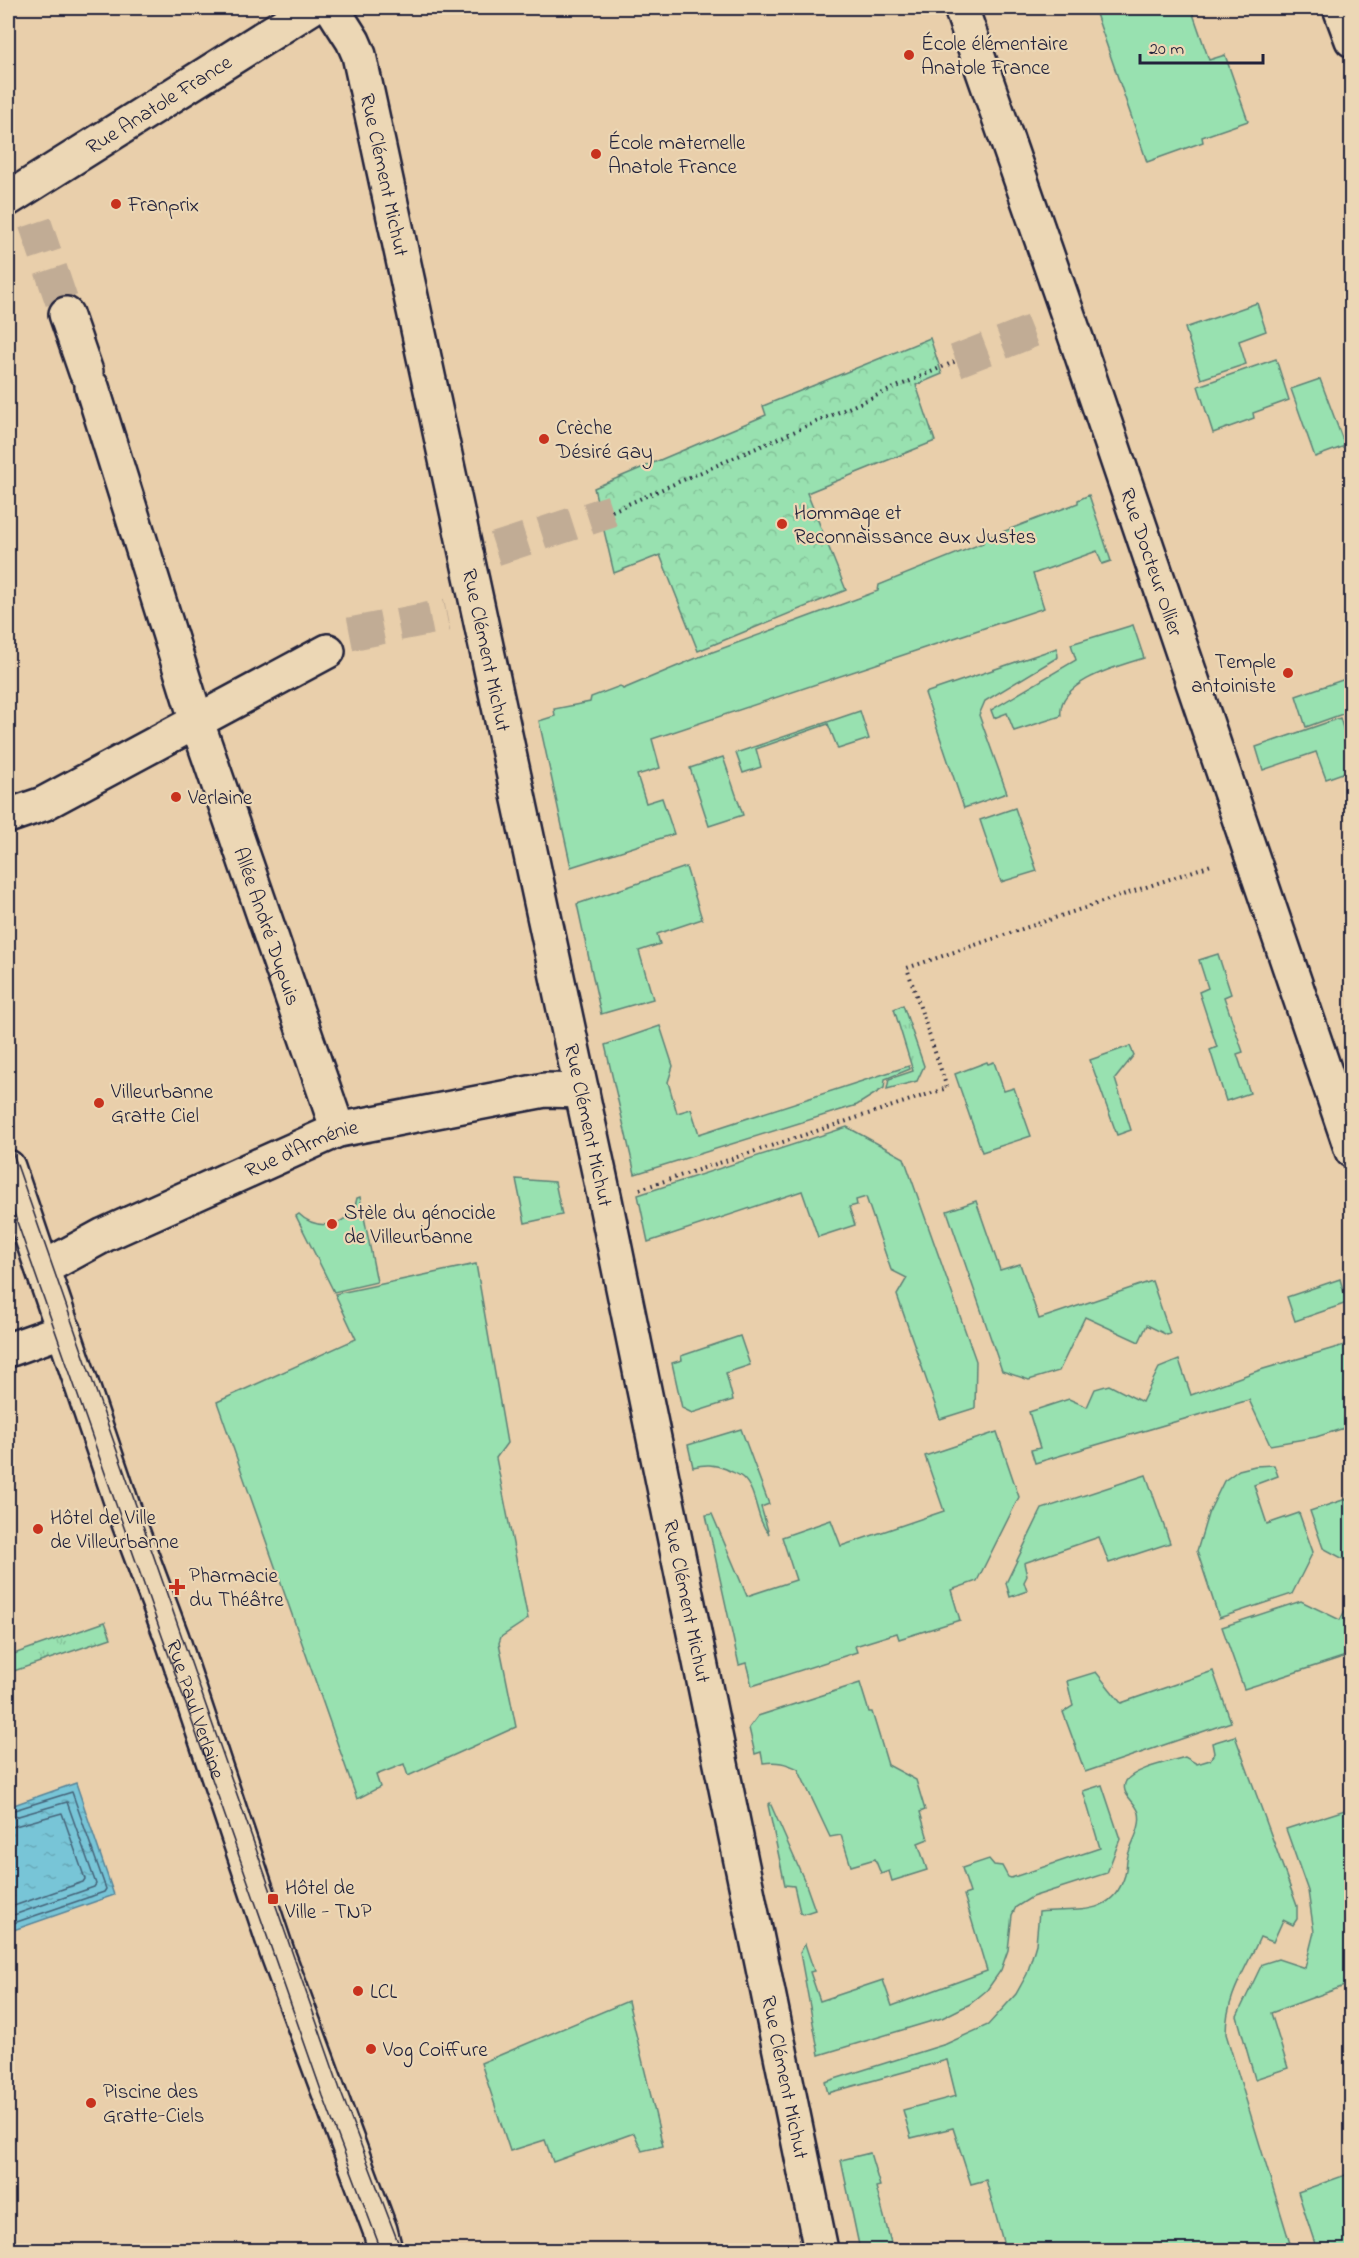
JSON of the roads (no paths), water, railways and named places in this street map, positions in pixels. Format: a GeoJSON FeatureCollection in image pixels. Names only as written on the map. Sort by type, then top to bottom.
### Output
{"type":"FeatureCollection","features":[{"type":"Feature","properties":{"kind":"street","name":"Rue Anatole France"},"geometry":{"type":"LineString","coordinates":[[8,199],[311,8]]}},
{"type":"Feature","properties":{"kind":"street","name":"Rue Clément Michut"},"geometry":{"type":"LineString","coordinates":[[332,8],[359,55],[605,1200],[821,2250]]}},
{"type":"Feature","properties":{"kind":"street","name":"Rue Docteur Ollier"},"geometry":{"type":"LineString","coordinates":[[961,8],[1077,341],[1352,1151]]}},
{"type":"Feature","properties":{"kind":"street"},"geometry":{"type":"LineString","coordinates":[[1340,8],[1352,40]]}},
{"type":"Feature","properties":{"kind":"street","name":"Allée André Dupuis"},"geometry":{"type":"LineString","coordinates":[[66,314],[197,722],[338,1130]]}},
{"type":"Feature","properties":{"kind":"street"},"geometry":{"type":"LineString","coordinates":[[8,816],[43,804],[328,651]]}},
{"type":"Feature","properties":{"kind":"street","name":"Rue d'Arménie"},"geometry":{"type":"LineString","coordinates":[[42,1267],[104,1235],[338,1130],[545,1090],[582,1091]]}},
{"type":"Feature","properties":{"kind":"street","name":"Rue Paul Verlaine"},"geometry":{"type":"LineString","coordinates":[[8,1167],[123,1507],[172,1638],[277,1952],[385,2250]]}},
{"type":"Feature","properties":{"kind":"street"},"geometry":{"type":"LineString","coordinates":[[8,1350],[64,1330]]}},
{"type":"Feature","properties":{"kind":"water"},"geometry":{"type":"Polygon","coordinates":[[[76,1783],[114,1895],[8,1932],[8,1807],[76,1783]]]}},
{"type":"Feature","properties":{"kind":"tunnel"},"geometry":{"type":"LineString","coordinates":[[35,223],[66,314]]}},
{"type":"Feature","properties":{"kind":"tunnel"},"geometry":{"type":"LineString","coordinates":[[956,361],[1040,328]]}},
{"type":"Feature","properties":{"kind":"tunnel"},"geometry":{"type":"LineString","coordinates":[[495,549],[612,511]]}},
{"type":"Feature","properties":{"kind":"tunnel"},"geometry":{"type":"LineString","coordinates":[[350,634],[447,615]]}},
{"type":"Feature","properties":{"kind":"tram line"},"geometry":{"type":"LineString","coordinates":[[8,1139],[342,2095],[401,2250]]}},
{"type":"Feature","properties":{"kind":"tram line"},"geometry":{"type":"LineString","coordinates":[[8,1196],[323,2096],[381,2250]]}},
{"type":"Feature","properties":{"kind":"place","name":"École élémentaire Anatole France"},"geometry":{"type":"Point","coordinates":[909,55]}},
{"type":"Feature","properties":{"kind":"place","name":"École maternelle Anatole France"},"geometry":{"type":"Point","coordinates":[596,154]}},
{"type":"Feature","properties":{"kind":"place","name":"Franprix"},"geometry":{"type":"Point","coordinates":[116,204]}},
{"type":"Feature","properties":{"kind":"place","name":"Crèche Désiré Gay"},"geometry":{"type":"Point","coordinates":[544,439]}},
{"type":"Feature","properties":{"kind":"place","name":"Hommage et Reconnaissance aux Justes"},"geometry":{"type":"Point","coordinates":[782,524]}},
{"type":"Feature","properties":{"kind":"place","name":"Temple antoiniste"},"geometry":{"type":"Point","coordinates":[1288,673]}},
{"type":"Feature","properties":{"kind":"place","name":"Verlaine"},"geometry":{"type":"Point","coordinates":[176,797]}},
{"type":"Feature","properties":{"kind":"place","name":"Villeurbanne Gratte Ciel"},"geometry":{"type":"Point","coordinates":[99,1103]}},
{"type":"Feature","properties":{"kind":"place","name":"Stèle du génocide de Villeurbanne"},"geometry":{"type":"Point","coordinates":[332,1224]}},
{"type":"Feature","properties":{"kind":"place","name":"Hôtel de Ville de Villeurbanne"},"geometry":{"type":"Point","coordinates":[38,1529]}},
{"type":"Feature","properties":{"kind":"place","name":"Pharmacie du Théâtre"},"geometry":{"type":"Point","coordinates":[177,1587]}},
{"type":"Feature","properties":{"kind":"place","name":"Hôtel de Ville - TNP"},"geometry":{"type":"Point","coordinates":[273,1899]}},
{"type":"Feature","properties":{"kind":"place","name":"LCL"},"geometry":{"type":"Point","coordinates":[358,1991]}},
{"type":"Feature","properties":{"kind":"place","name":"Vog Coiffure"},"geometry":{"type":"Point","coordinates":[371,2049]}},
{"type":"Feature","properties":{"kind":"place","name":"Piscine des Gratte-Ciels"},"geometry":{"type":"Point","coordinates":[91,2103]}}]}
